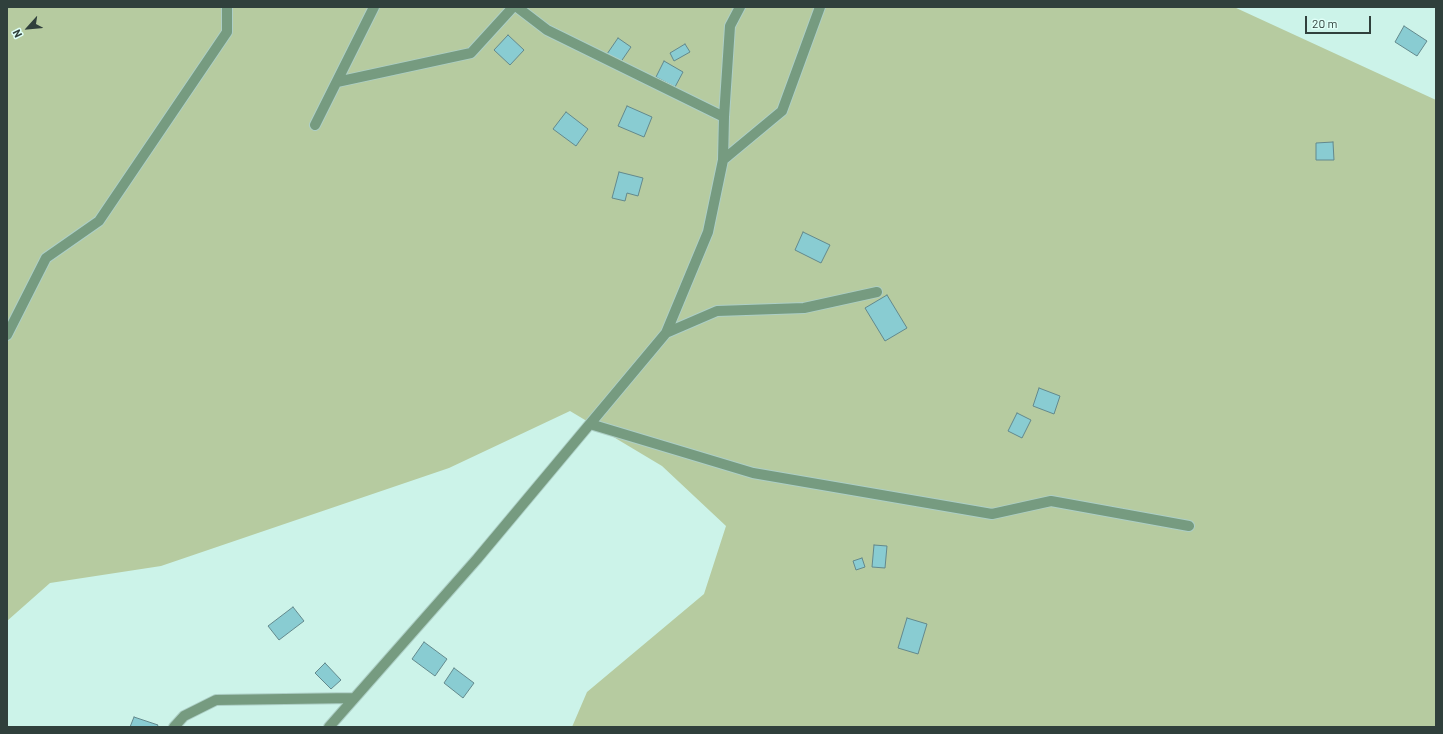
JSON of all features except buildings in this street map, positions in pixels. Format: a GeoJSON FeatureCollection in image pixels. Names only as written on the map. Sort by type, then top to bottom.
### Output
{"type":"FeatureCollection","features":[{"type":"Feature","properties":{"kind":"street"},"geometry":{"type":"LineString","coordinates":[[7,335],[46,258],[99,221],[227,32],[227,7]]}},
{"type":"Feature","properties":{"kind":"street"},"geometry":{"type":"LineString","coordinates":[[315,125],[374,7]]}},
{"type":"Feature","properties":{"kind":"street"},"geometry":{"type":"LineString","coordinates":[[337,82],[471,53],[513,7]]}},
{"type":"Feature","properties":{"kind":"street"},"geometry":{"type":"LineString","coordinates":[[517,7],[547,30],[724,117]]}},
{"type":"Feature","properties":{"kind":"street"},"geometry":{"type":"LineString","coordinates":[[329,727],[477,559],[666,333],[708,232],[723,160],[724,117],[730,26],[740,7]]}},
{"type":"Feature","properties":{"kind":"street"},"geometry":{"type":"LineString","coordinates":[[723,160],[782,111],[820,7]]}},
{"type":"Feature","properties":{"kind":"street"},"geometry":{"type":"LineString","coordinates":[[666,333],[717,311],[804,308],[877,292]]}},
{"type":"Feature","properties":{"kind":"street"},"geometry":{"type":"LineString","coordinates":[[590,424],[753,473],[992,514],[1051,501],[1189,526]]}},
{"type":"Feature","properties":{"kind":"street"},"geometry":{"type":"LineString","coordinates":[[174,727],[184,716],[216,700],[354,698]]}},
{"type":"Feature","properties":{"kind":"green space"},"geometry":{"type":"Polygon","coordinates":[[[7,7],[1234,7],[1436,100],[1436,727],[572,727],[587,692],[704,594],[726,526],[662,466],[570,411],[449,468],[161,566],[50,583],[7,621],[7,7]]]}}]}
